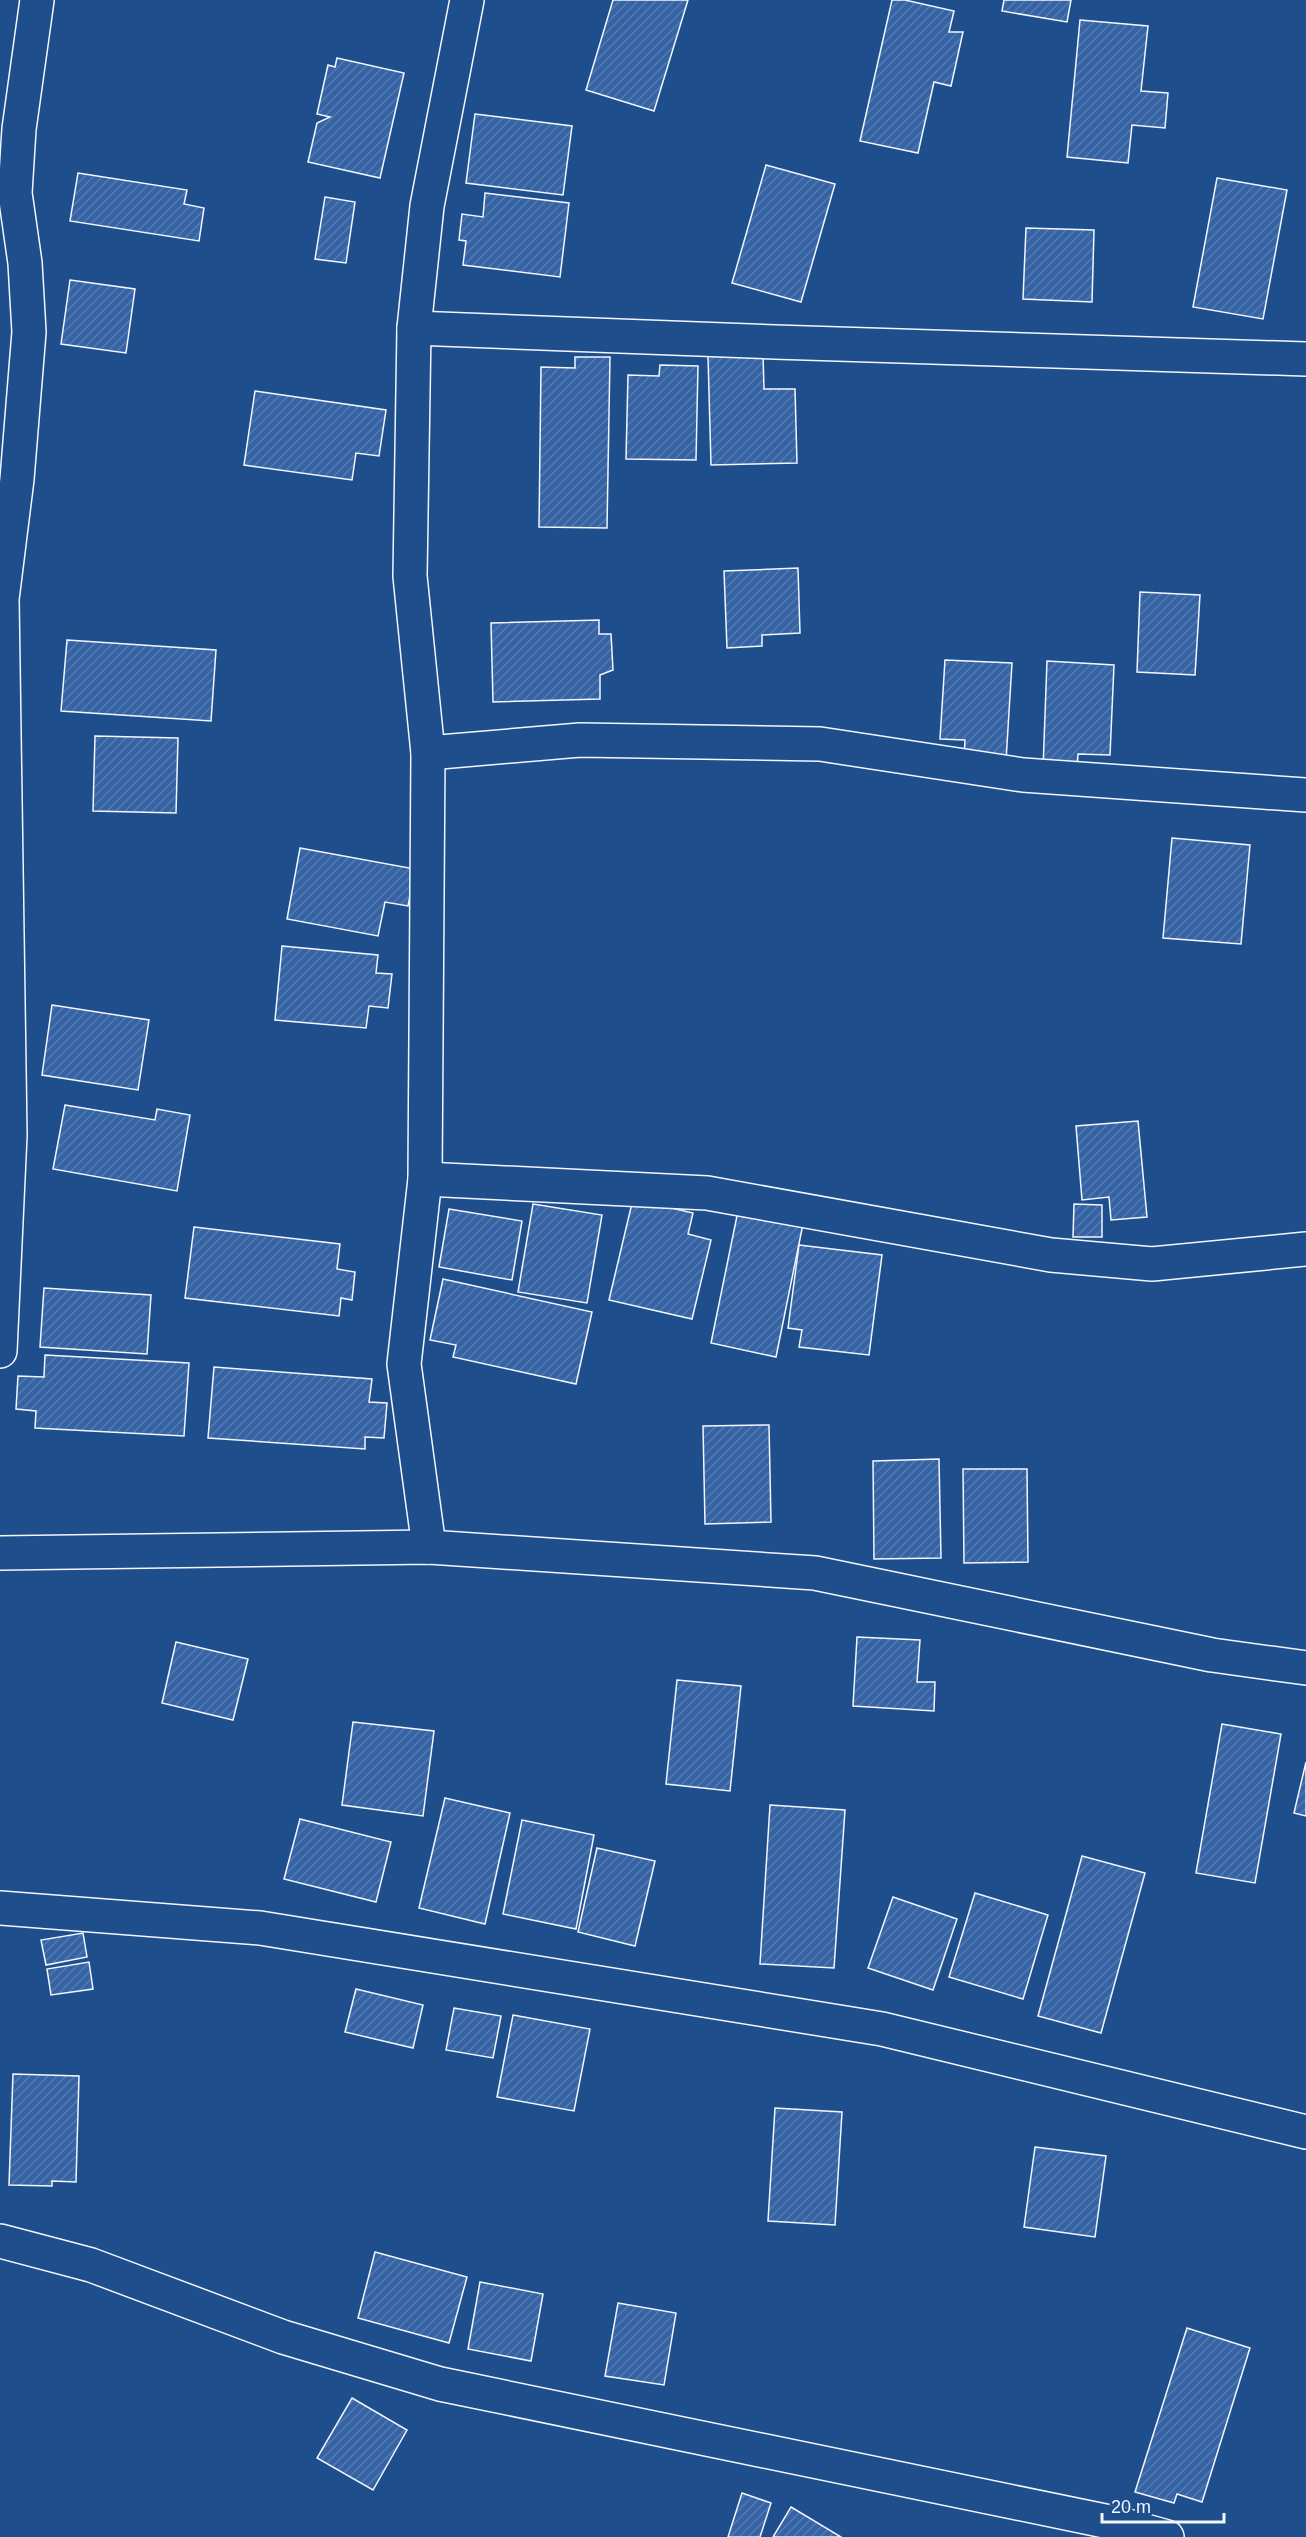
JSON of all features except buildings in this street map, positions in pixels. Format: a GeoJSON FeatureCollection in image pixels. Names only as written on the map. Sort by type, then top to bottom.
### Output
{"type":"FeatureCollection","features":[{"type":"Feature","properties":{"kind":"street"},"geometry":{"type":"LineString","coordinates":[[0,1351],[10,1135],[3,958],[2,599],[17,479],[29,332],[25,263],[15,193],[20,129],[37,0]]}},
{"type":"Feature","properties":{"kind":"street"},"geometry":{"type":"LineString","coordinates":[[429,1547],[404,1364],[425,1179],[428,753],[410,576],[414,328],[427,206],[467,0]]}},
{"type":"Feature","properties":{"kind":"street"},"geometry":{"type":"LineString","coordinates":[[414,328],[1306,359]]}},
{"type":"Feature","properties":{"kind":"street"},"geometry":{"type":"LineString","coordinates":[[428,753],[580,740],[820,744],[1023,775],[1306,795]]}},
{"type":"Feature","properties":{"kind":"street"},"geometry":{"type":"LineString","coordinates":[[425,1179],[707,1193],[1051,1256],[1152,1264],[1306,1249]]}},
{"type":"Feature","properties":{"kind":"street"},"geometry":{"type":"LineString","coordinates":[[0,1553],[429,1547],[814,1573],[1212,1655],[1306,1668]]}},
{"type":"Feature","properties":{"kind":"street"},"geometry":{"type":"LineString","coordinates":[[0,1908],[260,1928],[882,2029],[1306,2132]]}},
{"type":"Feature","properties":{"kind":"street"},"geometry":{"type":"LineString","coordinates":[[0,2241],[91,2265],[283,2337],[440,2384],[1124,2525],[1167,2537]]}}]}
